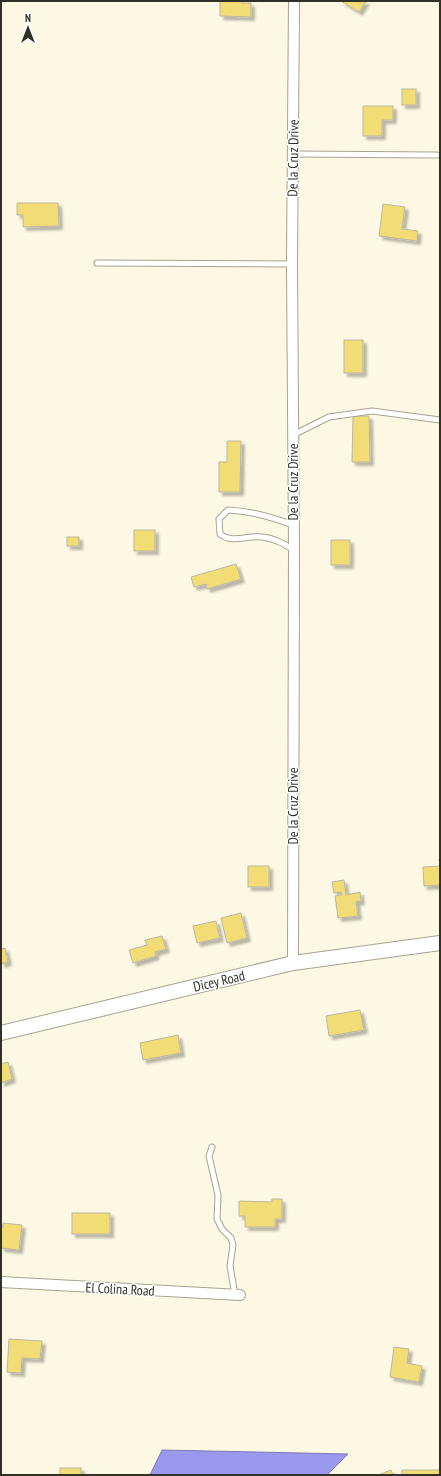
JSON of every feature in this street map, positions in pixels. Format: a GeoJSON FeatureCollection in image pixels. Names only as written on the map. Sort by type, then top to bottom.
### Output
{"type":"FeatureCollection","features":[{"type":"Feature","properties":{"kind":"street","name":"De la Cruz Drive"},"geometry":{"type":"LineString","coordinates":[[293,963],[294,550],[292,264],[294,1]]}},
{"type":"Feature","properties":{"kind":"street","name":"Dicey Road"},"geometry":{"type":"LineString","coordinates":[[1,1033],[293,963],[440,943]]}},
{"type":"Feature","properties":{"kind":"street","name":"El Colina Road"},"geometry":{"type":"LineString","coordinates":[[1,1282],[237,1295]]}},
{"type":"Feature","properties":{"kind":"lane"},"geometry":{"type":"LineString","coordinates":[[294,154],[438,155]]}},
{"type":"Feature","properties":{"kind":"lane"},"geometry":{"type":"LineString","coordinates":[[97,263],[292,264]]}},
{"type":"Feature","properties":{"kind":"lane"},"geometry":{"type":"LineString","coordinates":[[293,435],[330,417],[372,411],[440,420]]}},
{"type":"Feature","properties":{"kind":"lane"},"geometry":{"type":"LineString","coordinates":[[293,526],[279,519],[244,511],[228,510],[219,519],[220,534],[227,539],[262,537],[275,540],[294,550]]}},
{"type":"Feature","properties":{"kind":"lane"},"geometry":{"type":"LineString","coordinates":[[212,1147],[209,1156],[218,1195],[217,1219],[222,1230],[231,1238],[233,1245],[230,1266],[237,1295]]}},
{"type":"Feature","properties":{"kind":"shaded area"},"geometry":{"type":"Polygon","coordinates":[[[162,1450],[348,1454],[327,1475],[150,1475],[162,1450]]]}},
{"type":"Feature","properties":{"kind":"building"},"geometry":{"type":"Polygon","coordinates":[[[220,1],[242,1],[242,3],[251,3],[251,17],[220,16],[220,1]]]}},
{"type":"Feature","properties":{"kind":"building"},"geometry":{"type":"Polygon","coordinates":[[[341,1],[366,1],[359,12],[341,1]]]}},
{"type":"Feature","properties":{"kind":"building"},"geometry":{"type":"Polygon","coordinates":[[[402,89],[416,89],[416,105],[402,105],[402,89]]]}},
{"type":"Feature","properties":{"kind":"building"},"geometry":{"type":"Polygon","coordinates":[[[363,106],[393,106],[393,120],[382,120],[382,136],[363,136],[363,106]]]}},
{"type":"Feature","properties":{"kind":"building"},"geometry":{"type":"Polygon","coordinates":[[[17,203],[58,203],[59,226],[23,227],[23,215],[17,215],[17,203]]]}},
{"type":"Feature","properties":{"kind":"building"},"geometry":{"type":"Polygon","coordinates":[[[383,204],[405,207],[402,229],[418,231],[417,241],[379,236],[383,204]]]}},
{"type":"Feature","properties":{"kind":"building"},"geometry":{"type":"Polygon","coordinates":[[[344,340],[363,340],[363,373],[344,373],[344,340]]]}},
{"type":"Feature","properties":{"kind":"building"},"geometry":{"type":"Polygon","coordinates":[[[353,416],[369,416],[370,462],[352,462],[353,416]]]}},
{"type":"Feature","properties":{"kind":"building"},"geometry":{"type":"Polygon","coordinates":[[[227,441],[241,441],[240,492],[219,492],[219,462],[227,462],[227,441]]]}},
{"type":"Feature","properties":{"kind":"building"},"geometry":{"type":"Polygon","coordinates":[[[134,530],[155,530],[155,551],[134,551],[134,530]]]}},
{"type":"Feature","properties":{"kind":"building"},"geometry":{"type":"Polygon","coordinates":[[[67,537],[79,537],[79,546],[67,546],[67,537]]]}},
{"type":"Feature","properties":{"kind":"building"},"geometry":{"type":"Polygon","coordinates":[[[331,540],[350,540],[350,565],[331,565],[331,540]]]}},
{"type":"Feature","properties":{"kind":"building"},"geometry":{"type":"Polygon","coordinates":[[[236,564],[241,579],[207,589],[206,584],[194,587],[191,577],[236,564]]]}},
{"type":"Feature","properties":{"kind":"building"},"geometry":{"type":"Polygon","coordinates":[[[248,866],[269,866],[269,887],[248,887],[248,866]]]}},
{"type":"Feature","properties":{"kind":"building"},"geometry":{"type":"Polygon","coordinates":[[[440,866],[440,885],[424,886],[423,867],[440,866]]]}},
{"type":"Feature","properties":{"kind":"building"},"geometry":{"type":"Polygon","coordinates":[[[344,880],[346,895],[360,892],[361,901],[356,902],[358,916],[338,918],[335,896],[342,895],[341,892],[334,893],[332,882],[344,880]]]}},
{"type":"Feature","properties":{"kind":"building"},"geometry":{"type":"Polygon","coordinates":[[[241,913],[247,938],[227,943],[221,918],[241,913]]]}},
{"type":"Feature","properties":{"kind":"building"},"geometry":{"type":"Polygon","coordinates":[[[216,921],[220,938],[197,943],[193,926],[216,921]]]}},
{"type":"Feature","properties":{"kind":"building"},"geometry":{"type":"Polygon","coordinates":[[[162,936],[166,949],[155,952],[156,956],[133,963],[129,950],[147,945],[145,940],[162,936]]]}},
{"type":"Feature","properties":{"kind":"building"},"geometry":{"type":"Polygon","coordinates":[[[5,948],[8,962],[1,964],[1,949],[5,948]]]}},
{"type":"Feature","properties":{"kind":"building"},"geometry":{"type":"Polygon","coordinates":[[[360,1010],[364,1030],[329,1036],[326,1016],[360,1010]]]}},
{"type":"Feature","properties":{"kind":"building"},"geometry":{"type":"Polygon","coordinates":[[[178,1035],[181,1053],[143,1060],[140,1043],[178,1035]]]}},
{"type":"Feature","properties":{"kind":"building"},"geometry":{"type":"Polygon","coordinates":[[[8,1062],[12,1079],[1,1083],[1,1064],[8,1062]]]}},
{"type":"Feature","properties":{"kind":"building"},"geometry":{"type":"Polygon","coordinates":[[[272,1199],[282,1199],[282,1219],[275,1219],[275,1227],[245,1227],[245,1216],[239,1216],[239,1201],[272,1202],[272,1199]]]}},
{"type":"Feature","properties":{"kind":"building"},"geometry":{"type":"Polygon","coordinates":[[[72,1213],[110,1213],[110,1234],[72,1234],[72,1213]]]}},
{"type":"Feature","properties":{"kind":"building"},"geometry":{"type":"Polygon","coordinates":[[[3,1223],[22,1225],[19,1250],[1,1248],[1,1227],[3,1227],[3,1223]]]}},
{"type":"Feature","properties":{"kind":"building"},"geometry":{"type":"Polygon","coordinates":[[[9,1339],[42,1341],[40,1359],[22,1358],[21,1373],[7,1372],[9,1339]]]}},
{"type":"Feature","properties":{"kind":"building"},"geometry":{"type":"Polygon","coordinates":[[[394,1347],[409,1349],[407,1363],[422,1366],[419,1382],[390,1377],[394,1347]]]}},
{"type":"Feature","properties":{"kind":"building"},"geometry":{"type":"Polygon","coordinates":[[[60,1468],[81,1468],[81,1475],[60,1475],[60,1468]]]}},
{"type":"Feature","properties":{"kind":"building"},"geometry":{"type":"Polygon","coordinates":[[[391,1470],[393,1475],[378,1475],[391,1470]]]}},
{"type":"Feature","properties":{"kind":"building"},"geometry":{"type":"Polygon","coordinates":[[[402,1470],[440,1470],[440,1475],[402,1475],[402,1470]]]}}]}
